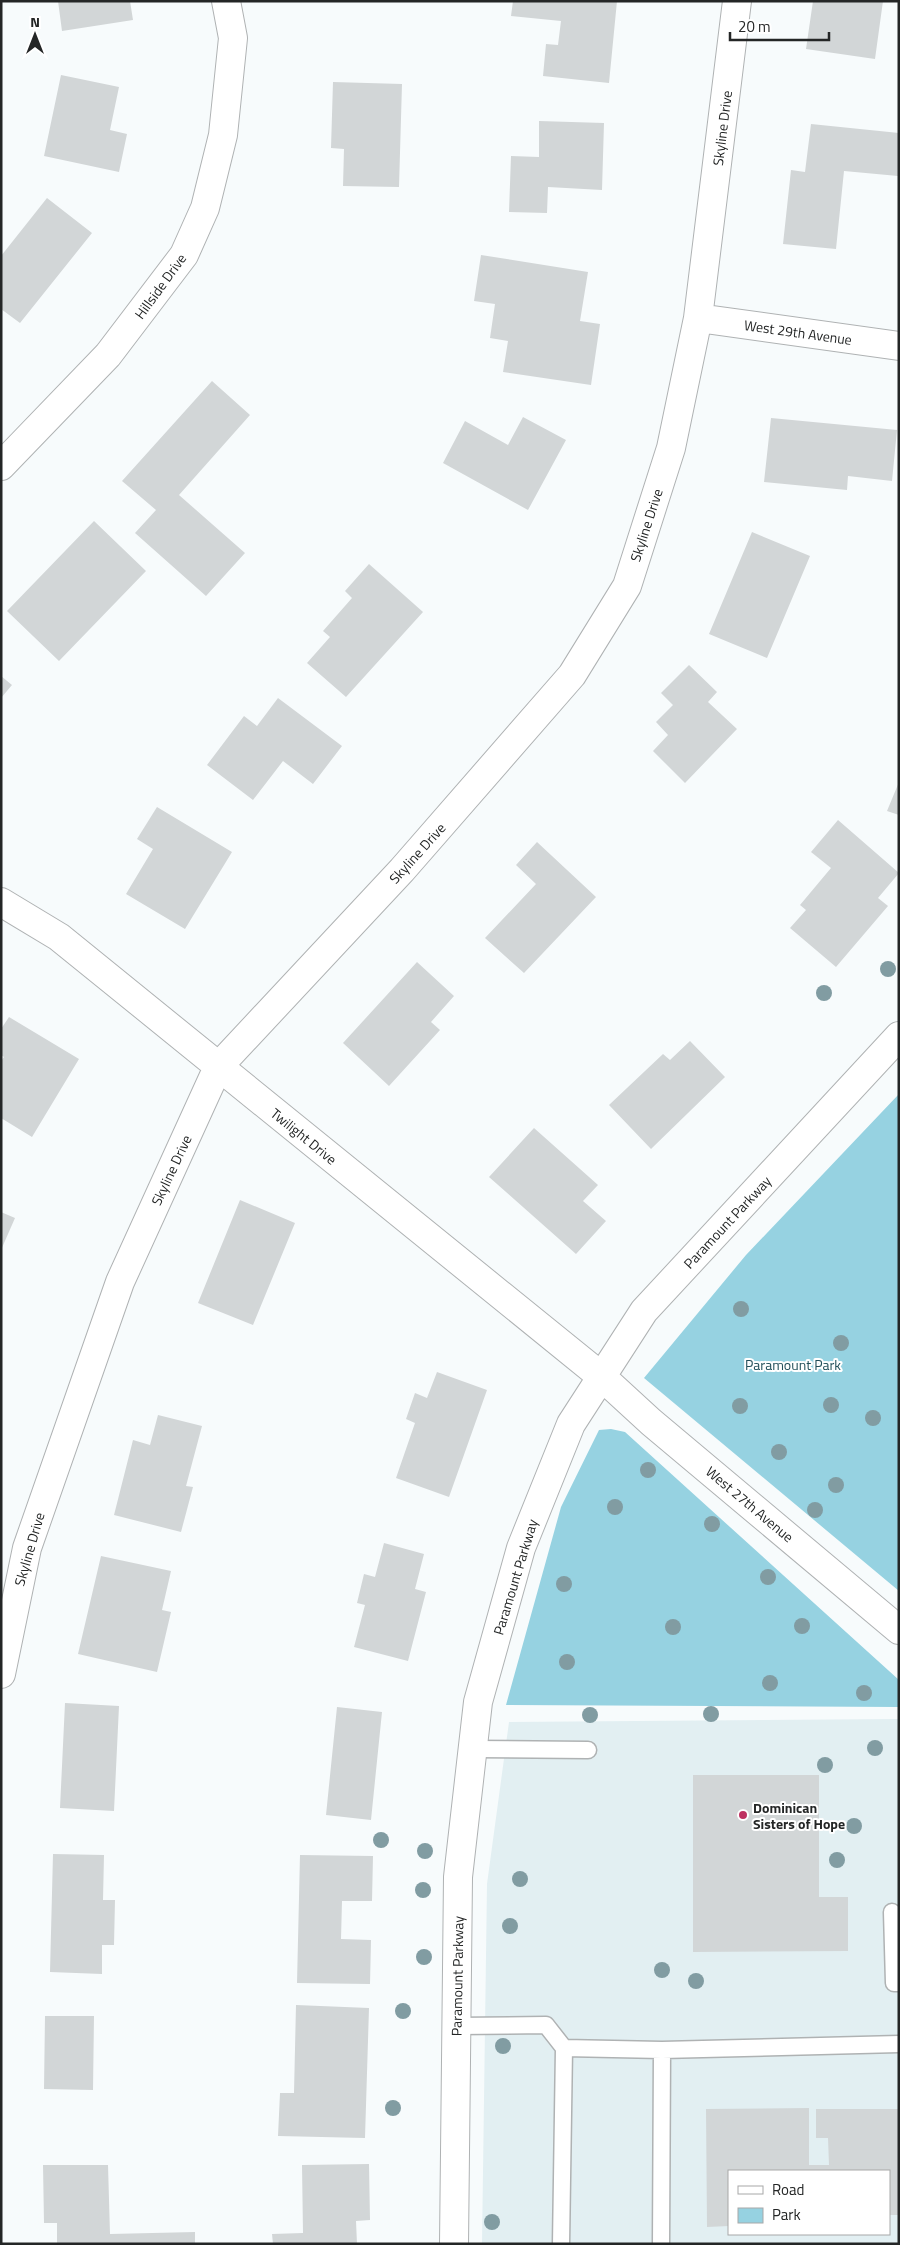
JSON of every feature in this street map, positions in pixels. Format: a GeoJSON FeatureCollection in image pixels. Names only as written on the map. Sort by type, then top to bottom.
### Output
{"type":"FeatureCollection","features":[{"type":"Feature","properties":{"kind":"street","name":"Hillside Drive"},"geometry":{"type":"LineString","coordinates":[[1,466],[108,355],[184,255],[205,208],[223,135],[233,38],[226,1]]}},
{"type":"Feature","properties":{"kind":"street","name":"Skyline Drive"},"geometry":{"type":"LineString","coordinates":[[1,1674],[5,1647],[27,1548],[120,1282],[218,1067],[402,870],[572,675],[627,586],[670,448],[698,318],[737,1]]}},
{"type":"Feature","properties":{"kind":"street","name":"West 29th Avenue"},"geometry":{"type":"LineString","coordinates":[[698,318],[899,346]]}},
{"type":"Feature","properties":{"kind":"street","name":"Twilight Drive"},"geometry":{"type":"LineString","coordinates":[[1,902],[59,937],[602,1377]]}},
{"type":"Feature","properties":{"kind":"street","name":"Paramount Parkway"},"geometry":{"type":"LineString","coordinates":[[454,2244],[458,1877],[478,1702],[521,1548],[571,1424],[644,1312],[899,1036]]}},
{"type":"Feature","properties":{"kind":"street","name":"West 27th Avenue"},"geometry":{"type":"LineString","coordinates":[[602,1377],[652,1422],[899,1630]]}},
{"type":"Feature","properties":{"kind":"lane"},"geometry":{"type":"LineString","coordinates":[[473,1749],[588,1750]]}},
{"type":"Feature","properties":{"kind":"lane"},"geometry":{"type":"LineString","coordinates":[[892,1912],[894,1983],[899,1983]]}},
{"type":"Feature","properties":{"kind":"lane"},"geometry":{"type":"LineString","coordinates":[[456,2026],[546,2024],[564,2048],[561,2244]]}},
{"type":"Feature","properties":{"kind":"lane"},"geometry":{"type":"LineString","coordinates":[[564,2048],[662,2050],[899,2044]]}},
{"type":"Feature","properties":{"kind":"lane"},"geometry":{"type":"LineString","coordinates":[[661,2244],[662,2050]]}},
{"type":"Feature","properties":{"kind":"shaded area"},"geometry":{"type":"Polygon","coordinates":[[[899,1719],[899,2244],[482,2244],[487,1884],[509,1722],[899,1719]]]}},
{"type":"Feature","properties":{"kind":"green space","name":"Paramount Park"},"geometry":{"type":"Polygon","coordinates":[[[899,1094],[899,1591],[644,1378],[746,1255],[899,1094]]]}},
{"type":"Feature","properties":{"kind":"green space"},"geometry":{"type":"Polygon","coordinates":[[[611,1429],[625,1432],[899,1680],[899,1707],[506,1705],[561,1507],[599,1430],[611,1429]]]}},
{"type":"Feature","properties":{"kind":"building"},"geometry":{"type":"Polygon","coordinates":[[[58,1],[130,1],[133,20],[62,31],[58,1]]]}},
{"type":"Feature","properties":{"kind":"building"},"geometry":{"type":"Polygon","coordinates":[[[513,1],[617,1],[609,83],[543,76],[546,44],[558,45],[561,21],[511,16],[513,1]]]}},
{"type":"Feature","properties":{"kind":"building"},"geometry":{"type":"Polygon","coordinates":[[[813,1],[883,1],[875,59],[806,49],[813,1]]]}},
{"type":"Feature","properties":{"kind":"building"},"geometry":{"type":"Polygon","coordinates":[[[61,75],[119,87],[110,130],[127,134],[119,172],[44,156],[61,75]]]}},
{"type":"Feature","properties":{"kind":"building"},"geometry":{"type":"Polygon","coordinates":[[[333,82],[402,84],[399,187],[343,186],[344,149],[331,148],[333,82]]]}},
{"type":"Feature","properties":{"kind":"building"},"geometry":{"type":"Polygon","coordinates":[[[539,121],[604,123],[602,190],[548,187],[547,213],[509,212],[511,156],[539,157],[539,121]]]}},
{"type":"Feature","properties":{"kind":"building"},"geometry":{"type":"Polygon","coordinates":[[[811,124],[899,133],[898,176],[844,171],[836,249],[783,244],[791,170],[805,172],[811,124]]]}},
{"type":"Feature","properties":{"kind":"building"},"geometry":{"type":"Polygon","coordinates":[[[47,198],[92,233],[20,323],[1,309],[1,256],[47,198]]]}},
{"type":"Feature","properties":{"kind":"building"},"geometry":{"type":"Polygon","coordinates":[[[481,255],[588,272],[580,321],[600,324],[591,385],[503,372],[508,341],[490,338],[495,304],[474,301],[481,255]]]}},
{"type":"Feature","properties":{"kind":"building"},"geometry":{"type":"Polygon","coordinates":[[[212,381],[250,415],[179,495],[245,553],[206,596],[135,533],[156,510],[122,481],[212,381]]]}},
{"type":"Feature","properties":{"kind":"building"},"geometry":{"type":"Polygon","coordinates":[[[523,417],[566,440],[528,510],[443,463],[465,421],[508,445],[523,417]]]}},
{"type":"Feature","properties":{"kind":"building"},"geometry":{"type":"Polygon","coordinates":[[[771,418],[897,430],[892,481],[848,476],[847,490],[764,482],[771,418]]]}},
{"type":"Feature","properties":{"kind":"building"},"geometry":{"type":"Polygon","coordinates":[[[94,521],[146,571],[59,661],[7,611],[94,521]]]}},
{"type":"Feature","properties":{"kind":"building"},"geometry":{"type":"Polygon","coordinates":[[[752,532],[810,556],[767,658],[709,634],[752,532]]]}},
{"type":"Feature","properties":{"kind":"building"},"geometry":{"type":"Polygon","coordinates":[[[369,564],[423,612],[346,697],[307,663],[330,637],[323,631],[352,598],[345,591],[369,564]]]}},
{"type":"Feature","properties":{"kind":"building"},"geometry":{"type":"Polygon","coordinates":[[[689,665],[717,692],[708,702],[737,729],[685,783],[653,751],[668,735],[656,722],[673,705],[661,693],[689,665]]]}},
{"type":"Feature","properties":{"kind":"building"},"geometry":{"type":"Polygon","coordinates":[[[1,676],[12,685],[1,698],[1,676]]]}},
{"type":"Feature","properties":{"kind":"building"},"geometry":{"type":"Polygon","coordinates":[[[278,698],[342,746],[313,784],[283,761],[253,800],[207,765],[244,716],[257,726],[278,698]]]}},
{"type":"Feature","properties":{"kind":"building"},"geometry":{"type":"Polygon","coordinates":[[[899,782],[899,815],[887,811],[899,782]]]}},
{"type":"Feature","properties":{"kind":"building"},"geometry":{"type":"Polygon","coordinates":[[[157,807],[232,852],[185,929],[126,894],[153,849],[137,839],[157,807]]]}},
{"type":"Feature","properties":{"kind":"building"},"geometry":{"type":"Polygon","coordinates":[[[838,820],[899,873],[878,898],[888,906],[836,967],[790,928],[806,910],[800,905],[831,868],[811,852],[838,820]]]}},
{"type":"Feature","properties":{"kind":"building"},"geometry":{"type":"Polygon","coordinates":[[[537,842],[596,897],[524,973],[485,938],[536,884],[516,865],[537,842]]]}},
{"type":"Feature","properties":{"kind":"building"},"geometry":{"type":"Polygon","coordinates":[[[417,962],[454,996],[431,1022],[440,1030],[389,1086],[343,1043],[417,962]]]}},
{"type":"Feature","properties":{"kind":"building"},"geometry":{"type":"Polygon","coordinates":[[[9,1017],[79,1059],[32,1137],[1,1118],[1,1061],[4,1057],[1,1055],[1,1029],[9,1017]]]}},
{"type":"Feature","properties":{"kind":"building"},"geometry":{"type":"Polygon","coordinates":[[[690,1041],[725,1077],[651,1149],[609,1105],[663,1054],[670,1060],[690,1041]]]}},
{"type":"Feature","properties":{"kind":"building"},"geometry":{"type":"Polygon","coordinates":[[[534,1128],[598,1185],[583,1201],[606,1221],[576,1254],[489,1177],[534,1128]]]}},
{"type":"Feature","properties":{"kind":"building"},"geometry":{"type":"Polygon","coordinates":[[[240,1200],[295,1223],[253,1325],[198,1303],[240,1200]]]}},
{"type":"Feature","properties":{"kind":"building"},"geometry":{"type":"Polygon","coordinates":[[[1,1212],[15,1218],[1,1250],[1,1212]]]}},
{"type":"Feature","properties":{"kind":"building"},"geometry":{"type":"Polygon","coordinates":[[[437,1372],[487,1390],[449,1497],[396,1478],[415,1423],[406,1419],[415,1393],[427,1398],[437,1372]]]}},
{"type":"Feature","properties":{"kind":"building"},"geometry":{"type":"Polygon","coordinates":[[[158,1415],[202,1426],[186,1486],[193,1487],[181,1532],[114,1515],[133,1440],[150,1445],[158,1415]]]}},
{"type":"Feature","properties":{"kind":"building"},"geometry":{"type":"Polygon","coordinates":[[[384,1543],[424,1554],[415,1589],[426,1592],[408,1661],[354,1647],[365,1605],[357,1603],[364,1574],[375,1577],[384,1543]]]}},
{"type":"Feature","properties":{"kind":"building"},"geometry":{"type":"Polygon","coordinates":[[[101,1556],[171,1571],[162,1610],[171,1612],[157,1672],[78,1654],[101,1556]]]}},
{"type":"Feature","properties":{"kind":"building"},"geometry":{"type":"Polygon","coordinates":[[[65,1703],[119,1706],[114,1811],[60,1808],[65,1703]]]}},
{"type":"Feature","properties":{"kind":"building"},"geometry":{"type":"Polygon","coordinates":[[[337,1707],[382,1712],[371,1820],[326,1815],[337,1707]]]}},
{"type":"Feature","properties":{"kind":"building"},"geometry":{"type":"Polygon","coordinates":[[[693,1775],[819,1775],[819,1897],[848,1897],[848,1951],[693,1952],[693,1775]]]}},
{"type":"Feature","properties":{"kind":"building"},"geometry":{"type":"Polygon","coordinates":[[[53,1854],[104,1855],[103,1900],[115,1900],[114,1945],[102,1945],[102,1974],[50,1972],[53,1854]]]}},
{"type":"Feature","properties":{"kind":"building"},"geometry":{"type":"Polygon","coordinates":[[[300,1855],[373,1856],[372,1901],[342,1901],[341,1939],[371,1940],[370,1984],[297,1983],[300,1855]]]}},
{"type":"Feature","properties":{"kind":"building"},"geometry":{"type":"Polygon","coordinates":[[[296,2005],[369,2008],[365,2138],[278,2136],[280,2093],[294,2093],[296,2005]]]}},
{"type":"Feature","properties":{"kind":"building"},"geometry":{"type":"Polygon","coordinates":[[[45,2016],[94,2016],[93,2090],[44,2089],[45,2016]]]}},
{"type":"Feature","properties":{"kind":"building"},"geometry":{"type":"Polygon","coordinates":[[[809,2108],[809,2165],[829,2165],[828,2138],[816,2138],[816,2109],[899,2109],[899,2215],[890,2215],[890,2170],[728,2170],[728,2226],[707,2227],[706,2109],[809,2108]]]}},
{"type":"Feature","properties":{"kind":"building"},"geometry":{"type":"Polygon","coordinates":[[[369,2164],[370,2220],[356,2221],[357,2244],[273,2244],[272,2234],[303,2233],[302,2165],[369,2164]]]}},
{"type":"Feature","properties":{"kind":"building"},"geometry":{"type":"Polygon","coordinates":[[[43,2165],[108,2165],[110,2234],[195,2232],[195,2244],[57,2244],[57,2223],[44,2223],[43,2165]]]}},
{"type":"Feature","properties":{"kind":"place","name":"Dominican Sisters of Hope"},"geometry":{"type":"Point","coordinates":[743,1815]}}]}
